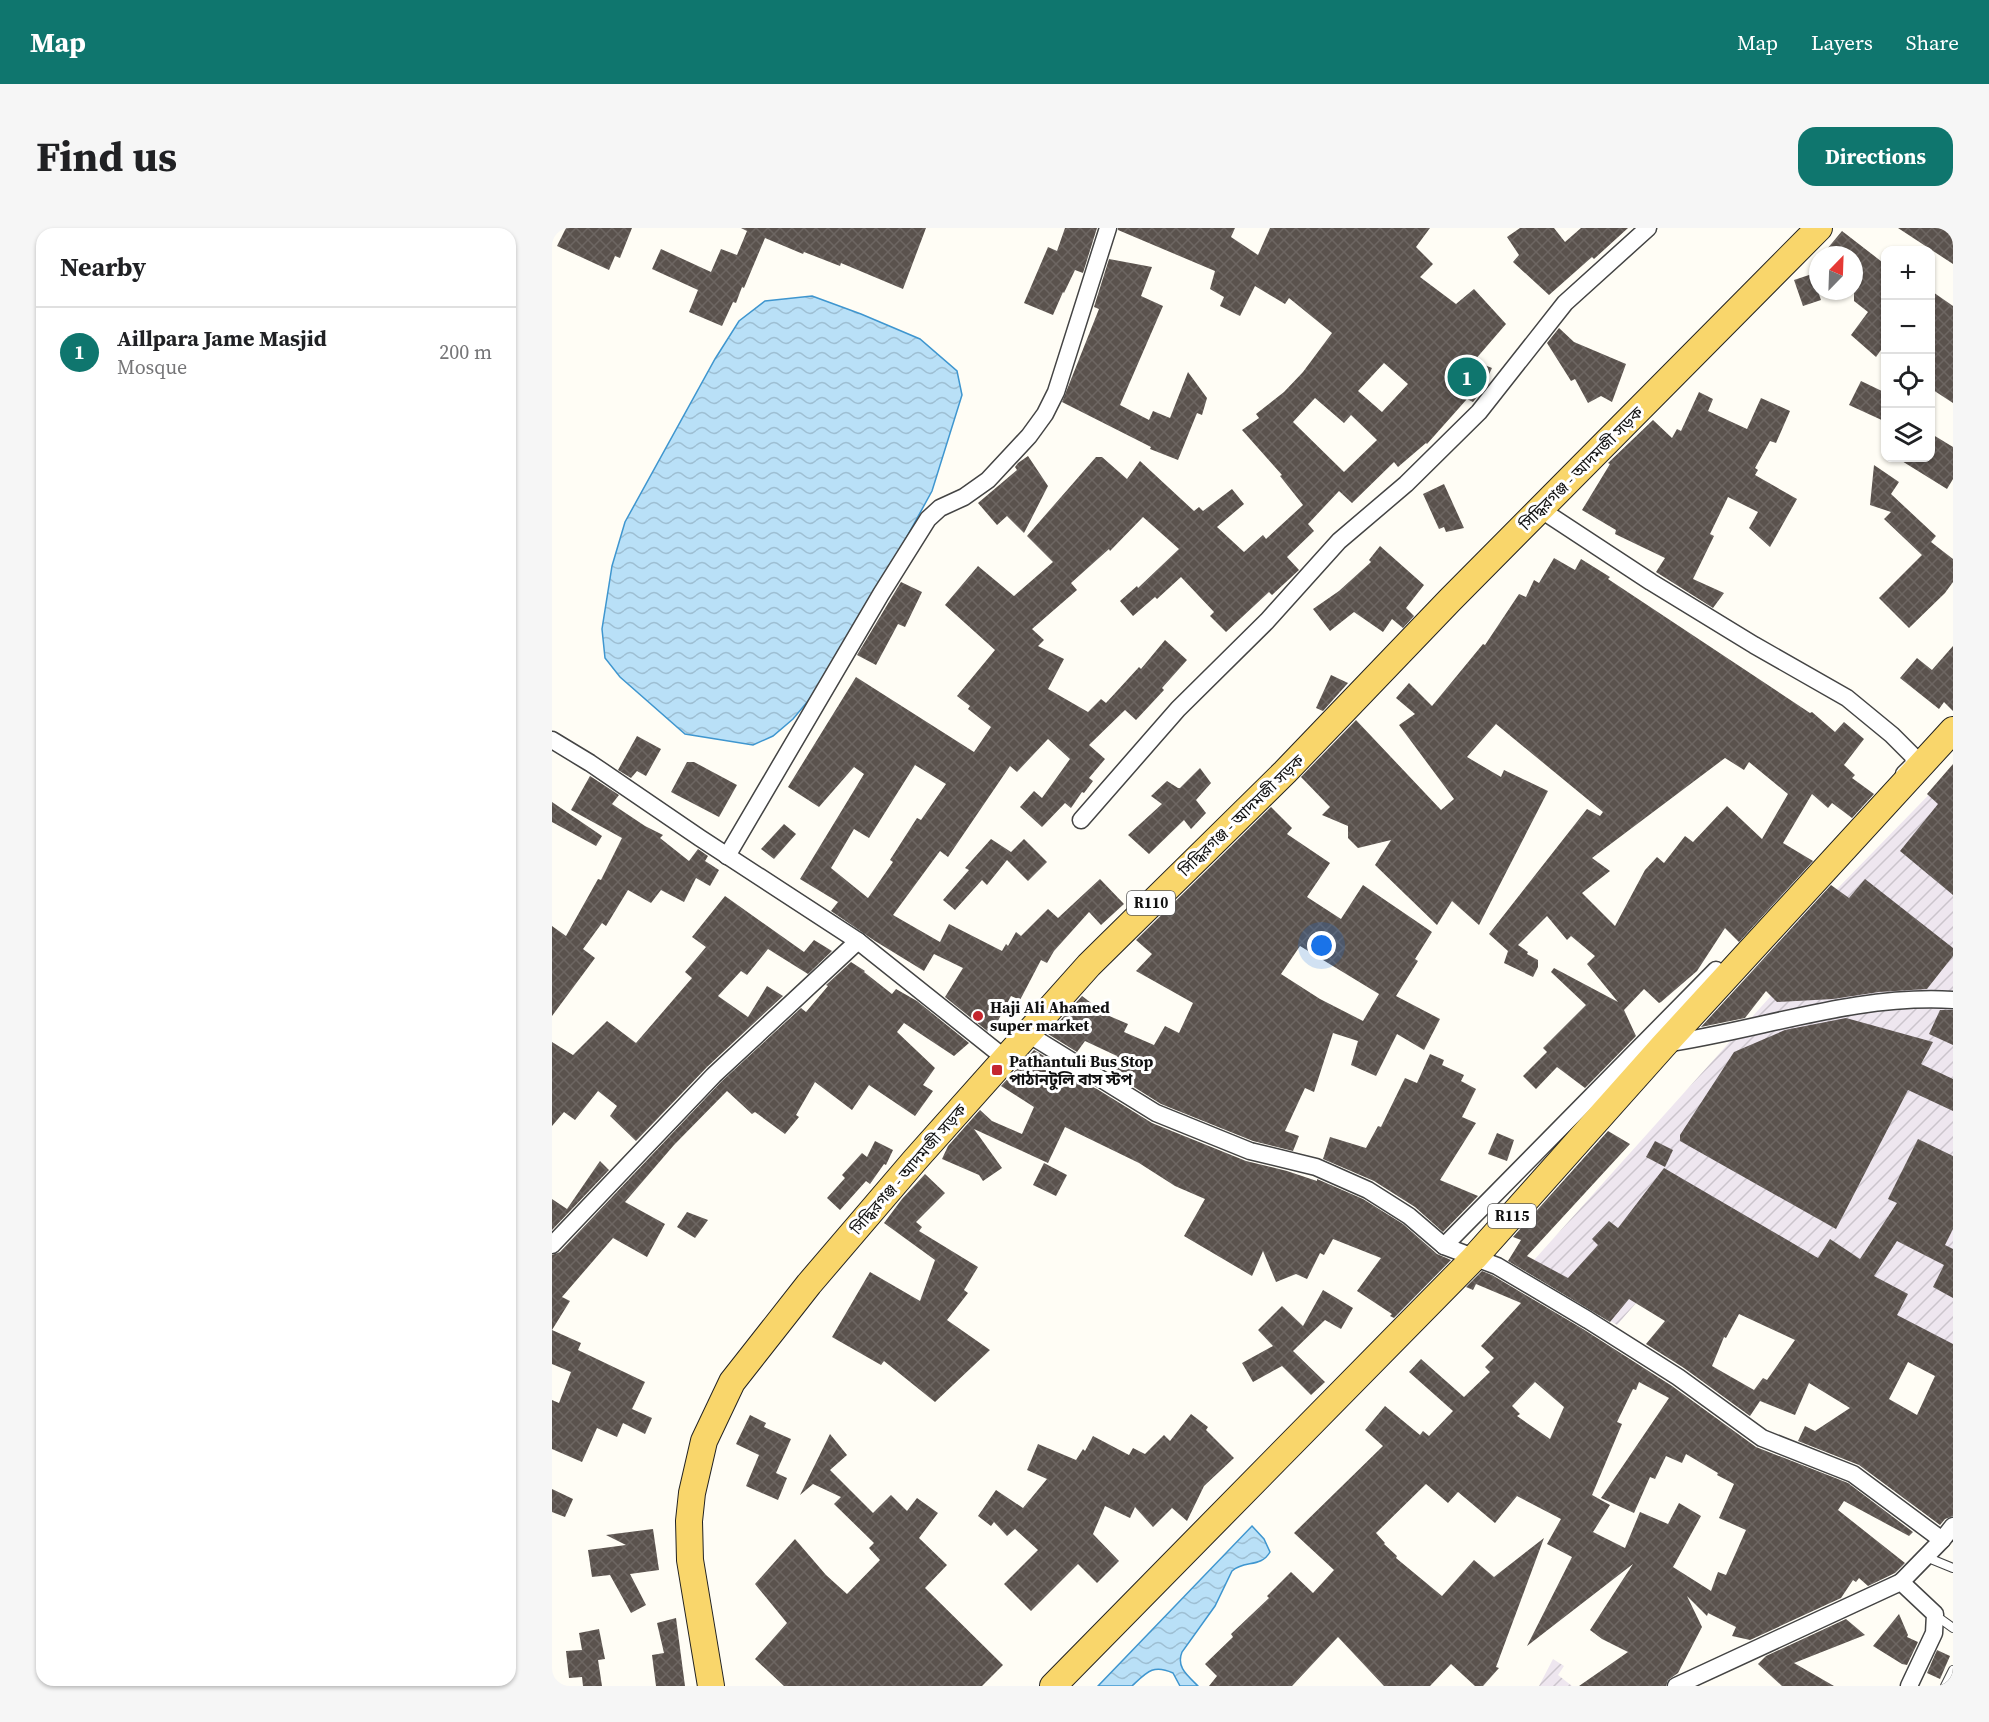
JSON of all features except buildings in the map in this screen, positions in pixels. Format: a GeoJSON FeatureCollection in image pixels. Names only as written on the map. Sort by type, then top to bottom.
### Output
{"type":"FeatureCollection","features":[{"type":"Feature","properties":{"kind":"main road","name":"সিদ্ধিরগঞ্জ - আদমজী সড়ক"},"geometry":{"type":"LineString","coordinates":[[711,1686],[690,1560],[689,1521],[692,1493],[704,1441],[732,1382],[809,1284],[915,1160],[1089,964],[1286,772],[1540,509],[1819,228]]}},
{"type":"Feature","properties":{"kind":"main road","name":"R115"},"geometry":{"type":"LineString","coordinates":[[1053,1686],[1474,1258],[1664,1045],[1953,730]]}},
{"type":"Feature","properties":{"kind":"street"},"geometry":{"type":"LineString","coordinates":[[727,856],[881,594],[928,519],[940,508],[964,497],[988,480],[1029,436],[1045,414],[1056,392],[1108,228]]}},
{"type":"Feature","properties":{"kind":"street"},"geometry":{"type":"LineString","coordinates":[[1081,820],[1178,709],[1267,621],[1339,542],[1406,484],[1479,412],[1565,303],[1648,228]]}},
{"type":"Feature","properties":{"kind":"street"},"geometry":{"type":"LineString","coordinates":[[1444,1246],[1635,1055],[1914,764],[1915,760],[1892,735],[1847,698],[1651,582],[1540,509]]}},
{"type":"Feature","properties":{"kind":"street"},"geometry":{"type":"LineString","coordinates":[[552,740],[858,941],[1006,1059]]}},
{"type":"Feature","properties":{"kind":"street"},"geometry":{"type":"LineString","coordinates":[[552,1245],[714,1075],[858,941]]}},
{"type":"Feature","properties":{"kind":"street"},"geometry":{"type":"LineString","coordinates":[[1664,1045],[1702,1039],[1771,1022],[1866,1003],[1918,999],[1953,1000]]}},
{"type":"Feature","properties":{"kind":"street"},"geometry":{"type":"LineString","coordinates":[[1028,1034],[1156,1113],[1250,1150],[1316,1167],[1368,1190],[1409,1216],[1444,1246],[1497,1266],[1588,1320],[1678,1377],[1762,1438],[1853,1474],[1942,1540]]}},
{"type":"Feature","properties":{"kind":"street"},"geometry":{"type":"LineString","coordinates":[[1676,1686],[1901,1582],[1953,1526]]}},
{"type":"Feature","properties":{"kind":"street"},"geometry":{"type":"LineString","coordinates":[[1901,1582],[1935,1614],[1934,1634],[1909,1686]]}},
{"type":"Feature","properties":{"kind":"lane"},"geometry":{"type":"LineString","coordinates":[[1926,1557],[1953,1568]]}},
{"type":"Feature","properties":{"kind":"lane"},"geometry":{"type":"LineString","coordinates":[[1935,1614],[1953,1628]]}},
{"type":"Feature","properties":{"kind":"lane"},"geometry":{"type":"LineString","coordinates":[[1945,1686],[1953,1670]]}},
{"type":"Feature","properties":{"kind":"shaded area"},"geometry":{"type":"Polygon","coordinates":[[[1953,770],[1953,1376],[1688,1243],[1617,1325],[1526,1269],[1778,988],[1763,965],[1953,770]]]}},
{"type":"Feature","properties":{"kind":"shaded area"},"geometry":{"type":"Polygon","coordinates":[[[1553,1659],[1564,1666],[1558,1675],[1572,1686],[1539,1686],[1553,1659]]]}},
{"type":"Feature","properties":{"kind":"water"},"geometry":{"type":"Polygon","coordinates":[[[812,296],[920,339],[957,371],[962,395],[932,491],[847,646],[808,701],[793,719],[773,736],[753,745],[685,734],[620,677],[605,658],[602,629],[612,566],[625,522],[715,359],[739,321],[765,301],[812,296]]]}},
{"type":"Feature","properties":{"kind":"water"},"geometry":{"type":"Polygon","coordinates":[[[1252,1526],[1264,1539],[1270,1552],[1262,1560],[1232,1571],[1215,1606],[1182,1652],[1180,1662],[1198,1686],[1180,1686],[1173,1673],[1155,1669],[1146,1673],[1132,1686],[1098,1686],[1252,1526]]]}},
{"type":"Feature","properties":{"kind":"place","name":"Aillpara Jame Masjid"},"geometry":{"type":"Point","coordinates":[1467,377]}},
{"type":"Feature","properties":{"kind":"place","name":"Haji Ali Ahamed super market"},"geometry":{"type":"Point","coordinates":[978,1016]}},
{"type":"Feature","properties":{"kind":"place","name":"Pathantuli Bus Stop পাঠানটুলি বাস স্টপ"},"geometry":{"type":"Point","coordinates":[997,1070]}}]}
